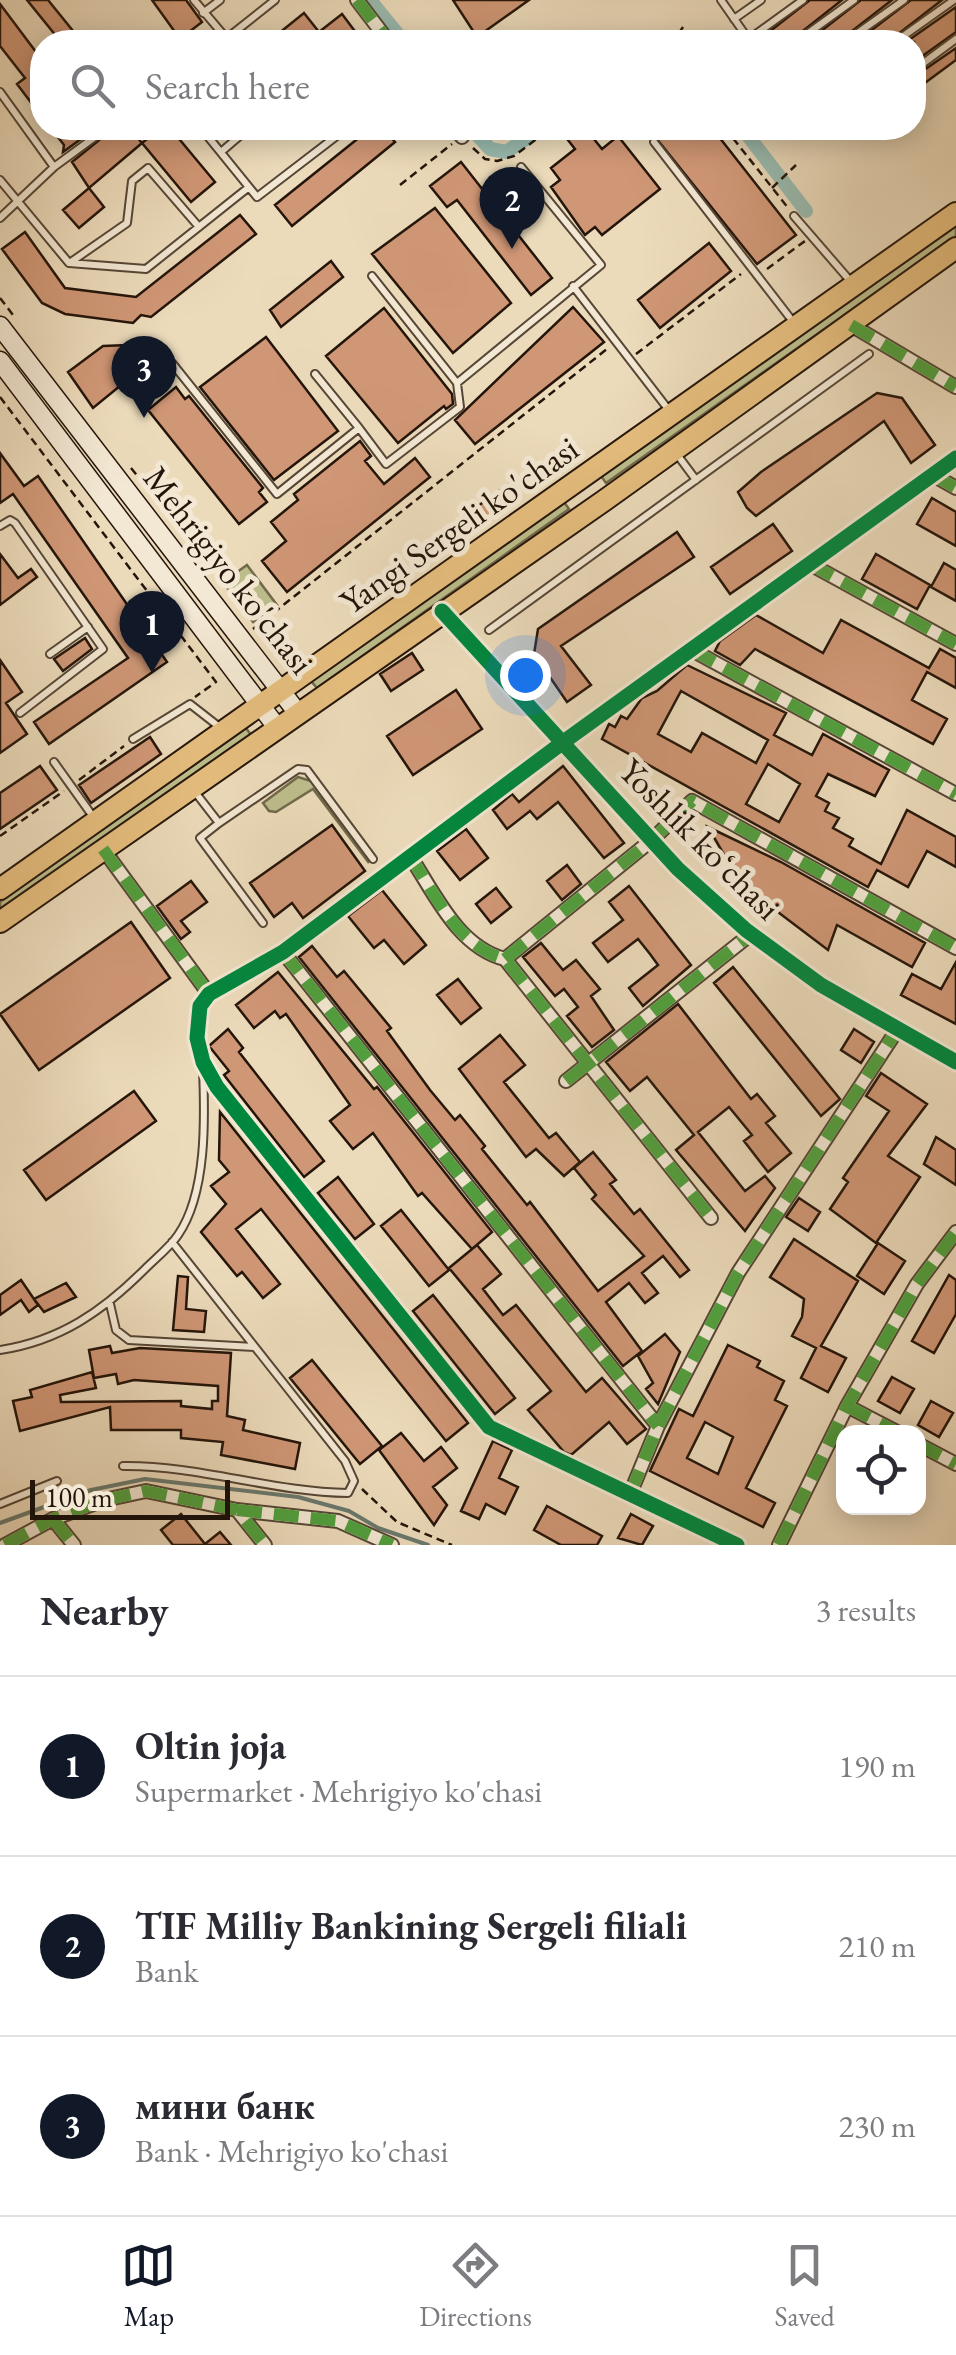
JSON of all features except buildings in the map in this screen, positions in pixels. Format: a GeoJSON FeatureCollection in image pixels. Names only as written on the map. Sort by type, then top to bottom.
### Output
{"type":"FeatureCollection","features":[{"type":"Feature","properties":{"kind":"main road","name":"Yangi Sergeli ko'chasi"},"geometry":{"type":"LineString","coordinates":[[0,889],[956,213]]}},
{"type":"Feature","properties":{"kind":"main road","name":"Yangi Sergeli ko'chasi"},"geometry":{"type":"LineString","coordinates":[[0,922],[442,610],[605,500],[956,248]]}},
{"type":"Feature","properties":{"kind":"main road","name":"Mehrigiyo ko'chasi"},"geometry":{"type":"LineString","coordinates":[[0,326],[297,712]]}},
{"type":"Feature","properties":{"kind":"main road","name":"Mehrigiyo ko'chasi"},"geometry":{"type":"LineString","coordinates":[[0,362],[276,726]]}},
{"type":"Feature","properties":{"kind":"main road"},"geometry":{"type":"LineString","coordinates":[[588,474],[588,493],[605,500]]}},
{"type":"Feature","properties":{"kind":"street"},"geometry":{"type":"LineString","coordinates":[[357,0],[380,30]]}},
{"type":"Feature","properties":{"kind":"street"},"geometry":{"type":"LineString","coordinates":[[851,325],[956,388]]}},
{"type":"Feature","properties":{"kind":"street"},"geometry":{"type":"LineString","coordinates":[[737,1545],[489,1427],[217,1088],[203,1062],[196,1022],[209,994],[282,952],[562,742],[956,458]]}},
{"type":"Feature","properties":{"kind":"street"},"geometry":{"type":"LineString","coordinates":[[933,475],[956,488]]}},
{"type":"Feature","properties":{"kind":"street"},"geometry":{"type":"LineString","coordinates":[[810,564],[956,644]]}},
{"type":"Feature","properties":{"kind":"street","name":"Yoshlik koʻchasi"},"geometry":{"type":"LineString","coordinates":[[442,610],[652,840],[751,934],[822,985],[956,1062]]}},
{"type":"Feature","properties":{"kind":"street"},"geometry":{"type":"LineString","coordinates":[[692,650],[956,794]]}},
{"type":"Feature","properties":{"kind":"street"},"geometry":{"type":"LineString","coordinates":[[506,959],[652,840],[692,801],[956,948]]}},
{"type":"Feature","properties":{"kind":"street"},"geometry":{"type":"LineString","coordinates":[[103,849],[209,994]]}},
{"type":"Feature","properties":{"kind":"street"},"geometry":{"type":"LineString","coordinates":[[410,856],[461,933],[491,956],[506,959],[711,1218]]}},
{"type":"Feature","properties":{"kind":"street"},"geometry":{"type":"LineString","coordinates":[[566,1081],[751,934]]}},
{"type":"Feature","properties":{"kind":"street"},"geometry":{"type":"LineString","coordinates":[[282,952],[658,1426]]}},
{"type":"Feature","properties":{"kind":"street"},"geometry":{"type":"LineString","coordinates":[[630,1494],[658,1426],[738,1273],[899,1027]]}},
{"type":"Feature","properties":{"kind":"street"},"geometry":{"type":"LineString","coordinates":[[779,1545],[847,1406],[917,1284],[956,1232]]}},
{"type":"Feature","properties":{"kind":"street"},"geometry":{"type":"LineString","coordinates":[[942,1255],[956,1262]]}},
{"type":"Feature","properties":{"kind":"street"},"geometry":{"type":"LineString","coordinates":[[847,1406],[884,1425]]}},
{"type":"Feature","properties":{"kind":"street"},"geometry":{"type":"LineString","coordinates":[[926,1448],[956,1464]]}},
{"type":"Feature","properties":{"kind":"street"},"geometry":{"type":"LineString","coordinates":[[6,1545],[54,1519],[104,1500],[146,1492],[237,1510],[338,1521],[392,1545]]}},
{"type":"Feature","properties":{"kind":"street"},"geometry":{"type":"LineString","coordinates":[[237,1510],[265,1545]]}},
{"type":"Feature","properties":{"kind":"street"},"geometry":{"type":"LineString","coordinates":[[54,1519],[74,1545]]}},
{"type":"Feature","properties":{"kind":"lane"},"geometry":{"type":"LineString","coordinates":[[194,0],[216,30]]}},
{"type":"Feature","properties":{"kind":"lane"},"geometry":{"type":"LineString","coordinates":[[203,13],[220,0]]}},
{"type":"Feature","properties":{"kind":"lane"},"geometry":{"type":"LineString","coordinates":[[238,30],[275,0]]}},
{"type":"Feature","properties":{"kind":"lane"},"geometry":{"type":"LineString","coordinates":[[721,0],[742,30]]}},
{"type":"Feature","properties":{"kind":"lane"},"geometry":{"type":"LineString","coordinates":[[734,19],[760,0]]}},
{"type":"Feature","properties":{"kind":"lane"},"geometry":{"type":"LineString","coordinates":[[764,30],[803,0]]}},
{"type":"Feature","properties":{"kind":"lane"},"geometry":{"type":"LineString","coordinates":[[813,30],[854,0]]}},
{"type":"Feature","properties":{"kind":"lane"},"geometry":{"type":"LineString","coordinates":[[862,30],[904,0]]}},
{"type":"Feature","properties":{"kind":"lane"},"geometry":{"type":"LineString","coordinates":[[912,30],[954,0]]}},
{"type":"Feature","properties":{"kind":"lane"},"geometry":{"type":"LineString","coordinates":[[926,61],[956,40]]}},
{"type":"Feature","properties":{"kind":"lane"},"geometry":{"type":"LineString","coordinates":[[0,92],[30,134]]}},
{"type":"Feature","properties":{"kind":"lane"},"geometry":{"type":"LineString","coordinates":[[35,140],[54,167]]}},
{"type":"Feature","properties":{"kind":"lane"},"geometry":{"type":"LineString","coordinates":[[0,218],[54,167],[91,140]]}},
{"type":"Feature","properties":{"kind":"lane"},"geometry":{"type":"LineString","coordinates":[[210,140],[257,197],[331,140]]}},
{"type":"Feature","properties":{"kind":"lane"},"geometry":{"type":"LineString","coordinates":[[220,152],[234,140]]}},
{"type":"Feature","properties":{"kind":"lane"},"geometry":{"type":"LineString","coordinates":[[654,142],[796,326]]}},
{"type":"Feature","properties":{"kind":"lane"},"geometry":{"type":"LineString","coordinates":[[457,382],[601,265],[521,167]]}},
{"type":"Feature","properties":{"kind":"lane"},"geometry":{"type":"LineString","coordinates":[[69,263],[127,224],[132,181],[148,168],[199,228]]}},
{"type":"Feature","properties":{"kind":"lane"},"geometry":{"type":"LineString","coordinates":[[0,180],[69,263],[146,269],[250,187]]}},
{"type":"Feature","properties":{"kind":"lane"},"geometry":{"type":"LineString","coordinates":[[794,216],[854,285]]}},
{"type":"Feature","properties":{"kind":"lane"},"geometry":{"type":"LineString","coordinates":[[314,374],[386,464],[460,407],[457,382],[372,276]]}},
{"type":"Feature","properties":{"kind":"lane"},"geometry":{"type":"LineString","coordinates":[[572,286],[672,414]]}},
{"type":"Feature","properties":{"kind":"lane"},"geometry":{"type":"LineString","coordinates":[[489,630],[869,354]]}},
{"type":"Feature","properties":{"kind":"lane"},"geometry":{"type":"LineString","coordinates":[[172,362],[277,494],[359,428]]}},
{"type":"Feature","properties":{"kind":"lane"},"geometry":{"type":"LineString","coordinates":[[674,450],[696,480]]}},
{"type":"Feature","properties":{"kind":"lane"},"geometry":{"type":"LineString","coordinates":[[0,526],[10,520],[16,523],[102,653],[20,712]]}},
{"type":"Feature","properties":{"kind":"lane"},"geometry":{"type":"LineString","coordinates":[[50,654],[88,627]]}},
{"type":"Feature","properties":{"kind":"lane"},"geometry":{"type":"LineString","coordinates":[[133,738],[183,706],[197,706],[224,731]]}},
{"type":"Feature","properties":{"kind":"lane"},"geometry":{"type":"LineString","coordinates":[[54,762],[96,821]]}},
{"type":"Feature","properties":{"kind":"lane"},"geometry":{"type":"LineString","coordinates":[[263,922],[200,838],[298,769],[307,770],[372,860]]}},
{"type":"Feature","properties":{"kind":"lane"},"geometry":{"type":"LineString","coordinates":[[191,786],[219,822]]}},
{"type":"Feature","properties":{"kind":"lane"},"geometry":{"type":"LineString","coordinates":[[0,1350],[50,1338],[110,1304],[179,1234],[195,1186],[205,1137],[203,1062]]}},
{"type":"Feature","properties":{"kind":"lane"},"geometry":{"type":"LineString","coordinates":[[123,1466],[200,1472],[322,1492],[348,1493],[354,1481],[345,1461],[172,1242]]}},
{"type":"Feature","properties":{"kind":"lane"},"geometry":{"type":"LineString","coordinates":[[110,1304],[116,1330],[128,1340],[254,1347]]}},
{"type":"Feature","properties":{"kind":"lane"},"geometry":{"type":"LineString","coordinates":[[0,1504],[57,1481]]}},
{"type":"Feature","properties":{"kind":"path"},"geometry":{"type":"LineString","coordinates":[[680,30],[683,27]]}},
{"type":"Feature","properties":{"kind":"path"},"geometry":{"type":"LineString","coordinates":[[400,185],[449,140]]}},
{"type":"Feature","properties":{"kind":"path"},"geometry":{"type":"LineString","coordinates":[[466,140],[485,159],[497,162],[514,156],[535,140]]}},
{"type":"Feature","properties":{"kind":"path"},"geometry":{"type":"LineString","coordinates":[[734,140],[794,216]]}},
{"type":"Feature","properties":{"kind":"path"},"geometry":{"type":"LineString","coordinates":[[772,188],[796,166]]}},
{"type":"Feature","properties":{"kind":"path"},"geometry":{"type":"LineString","coordinates":[[758,276],[812,236]]}},
{"type":"Feature","properties":{"kind":"path"},"geometry":{"type":"LineString","coordinates":[[631,358],[750,266]]}},
{"type":"Feature","properties":{"kind":"path"},"geometry":{"type":"LineString","coordinates":[[252,630],[617,342]]}},
{"type":"Feature","properties":{"kind":"path"},"geometry":{"type":"LineString","coordinates":[[0,396],[216,682]]}},
{"type":"Feature","properties":{"kind":"path"},"geometry":{"type":"LineString","coordinates":[[183,706],[216,682],[224,681]]}},
{"type":"Feature","properties":{"kind":"path"},"geometry":{"type":"LineString","coordinates":[[354,1481],[397,1522],[452,1545]]}},
{"type":"Feature","properties":{"kind":"green space"},"geometry":{"type":"Polygon","coordinates":[[[956,226],[956,236],[606,483],[601,476],[956,226]]]}},
{"type":"Feature","properties":{"kind":"green space"},"geometry":{"type":"Polygon","coordinates":[[[564,502],[569,509],[317,688],[311,681],[564,502]]]}},
{"type":"Feature","properties":{"kind":"green space"},"geometry":{"type":"Polygon","coordinates":[[[247,565],[277,605],[253,622],[223,582],[247,565]]]}},
{"type":"Feature","properties":{"kind":"green space"},"geometry":{"type":"Polygon","coordinates":[[[246,728],[251,735],[0,911],[0,902],[246,728]]]}},
{"type":"Feature","properties":{"kind":"green space"},"geometry":{"type":"Polygon","coordinates":[[[298,777],[311,781],[369,863],[313,789],[276,812],[269,811],[263,803],[298,777]]]}},
{"type":"Feature","properties":{"kind":"waterway"},"geometry":{"type":"LineString","coordinates":[[370,0],[394,30]]}},
{"type":"Feature","properties":{"kind":"waterway"},"geometry":{"type":"LineString","coordinates":[[482,140],[490,149],[506,152],[524,140]]}},
{"type":"Feature","properties":{"kind":"waterway"},"geometry":{"type":"LineString","coordinates":[[751,140],[806,211]]}},
{"type":"Feature","properties":{"kind":"waterway"},"geometry":{"type":"LineString","coordinates":[[0,1523],[91,1490],[145,1479],[298,1497],[349,1511],[378,1528],[428,1545]]}},
{"type":"Feature","properties":{"kind":"marked path"},"geometry":{"type":"LineString","coordinates":[[357,0],[380,30]]}},
{"type":"Feature","properties":{"kind":"marked path"},"geometry":{"type":"LineString","coordinates":[[851,325],[956,387]]}},
{"type":"Feature","properties":{"kind":"marked path"},"geometry":{"type":"LineString","coordinates":[[933,475],[956,488]]}},
{"type":"Feature","properties":{"kind":"marked path"},"geometry":{"type":"LineString","coordinates":[[810,564],[956,644]]}},
{"type":"Feature","properties":{"kind":"marked path"},"geometry":{"type":"LineString","coordinates":[[692,650],[956,794]]}},
{"type":"Feature","properties":{"kind":"marked path"},"geometry":{"type":"LineString","coordinates":[[505,959],[653,839],[692,801],[956,948]]}},
{"type":"Feature","properties":{"kind":"marked path"},"geometry":{"type":"LineString","coordinates":[[103,849],[209,994]]}},
{"type":"Feature","properties":{"kind":"marked path"},"geometry":{"type":"LineString","coordinates":[[410,856],[449,917],[474,943],[505,959],[711,1218]]}},
{"type":"Feature","properties":{"kind":"marked path"},"geometry":{"type":"LineString","coordinates":[[566,1081],[751,934]]}},
{"type":"Feature","properties":{"kind":"marked path"},"geometry":{"type":"LineString","coordinates":[[283,952],[658,1426]]}},
{"type":"Feature","properties":{"kind":"marked path"},"geometry":{"type":"LineString","coordinates":[[630,1494],[658,1426],[738,1273],[899,1027]]}},
{"type":"Feature","properties":{"kind":"marked path"},"geometry":{"type":"LineString","coordinates":[[779,1545],[847,1406],[917,1284],[956,1232]]}},
{"type":"Feature","properties":{"kind":"marked path"},"geometry":{"type":"LineString","coordinates":[[847,1406],[884,1425]]}},
{"type":"Feature","properties":{"kind":"marked path"},"geometry":{"type":"LineString","coordinates":[[926,1448],[956,1464]]}},
{"type":"Feature","properties":{"kind":"marked path"},"geometry":{"type":"LineString","coordinates":[[5,1545],[53,1519],[104,1500],[146,1491],[237,1510],[265,1545]]}},
{"type":"Feature","properties":{"kind":"marked path"},"geometry":{"type":"LineString","coordinates":[[237,1510],[338,1521],[392,1545]]}},
{"type":"Feature","properties":{"kind":"marked path"},"geometry":{"type":"LineString","coordinates":[[53,1519],[74,1545]]}},
{"type":"Feature","properties":{"kind":"cycle path"},"geometry":{"type":"LineString","coordinates":[[737,1545],[489,1427],[217,1087],[203,1062],[197,1038],[200,1006],[209,994],[283,952],[562,743],[956,458]]}},
{"type":"Feature","properties":{"kind":"cycle path"},"geometry":{"type":"LineString","coordinates":[[442,611],[678,869],[746,930],[821,985],[956,1062]]}},
{"type":"Feature","properties":{"kind":"place","name":"TIF Milliy Bankining Sergeli filiali"},"geometry":{"type":"Point","coordinates":[512,249]}},
{"type":"Feature","properties":{"kind":"place","name":"мини банк"},"geometry":{"type":"Point","coordinates":[144,418]}},
{"type":"Feature","properties":{"kind":"place","name":"Oltin joja"},"geometry":{"type":"Point","coordinates":[152,673]}}]}
